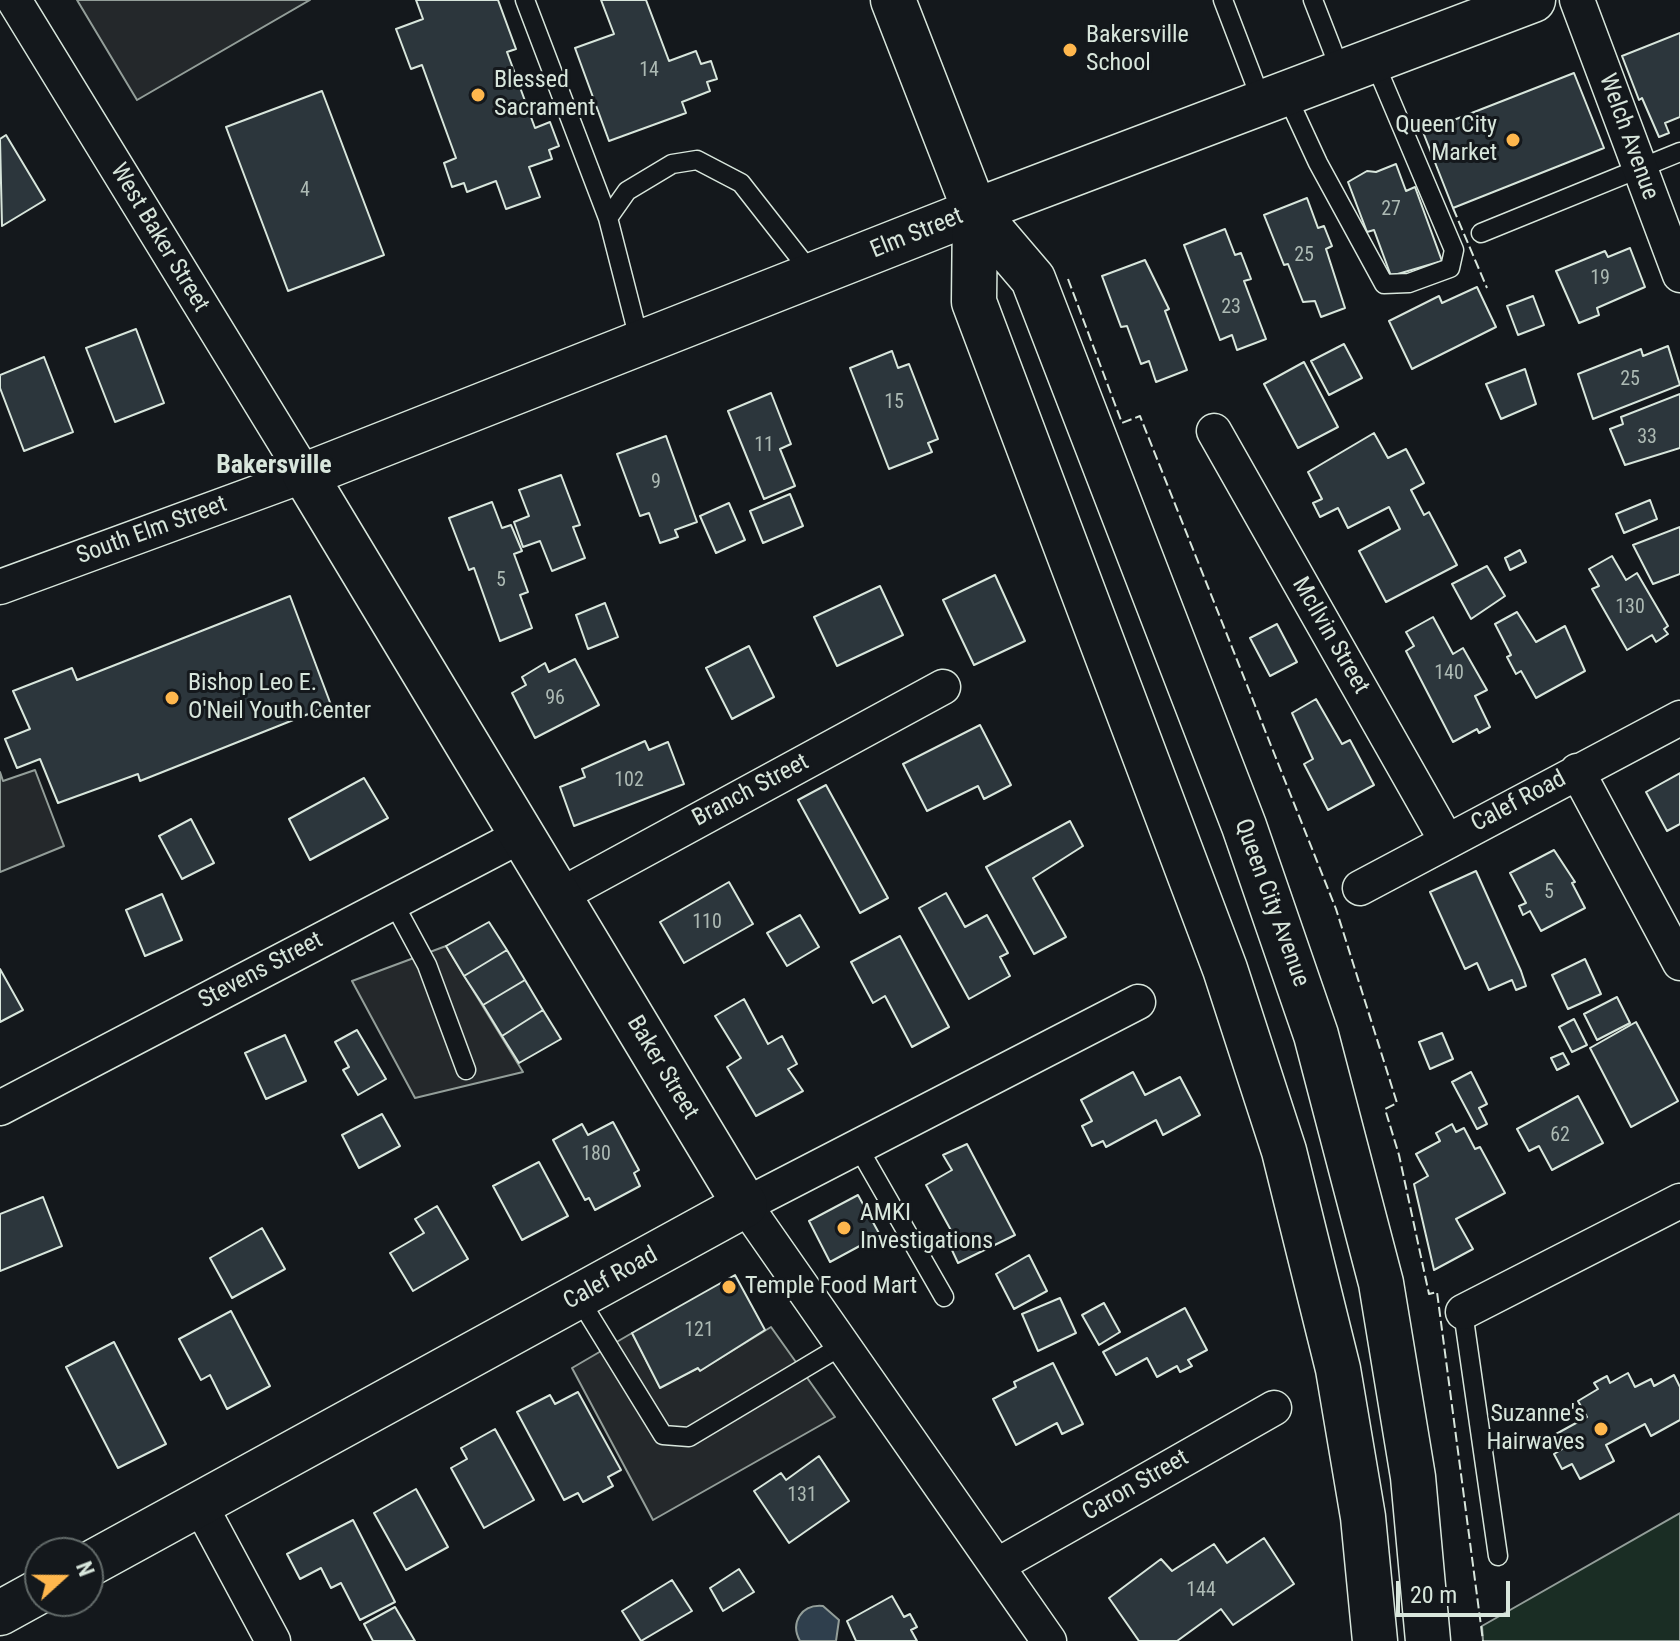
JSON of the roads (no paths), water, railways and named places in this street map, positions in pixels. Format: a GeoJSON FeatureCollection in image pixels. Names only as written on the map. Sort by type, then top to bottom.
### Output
{"type":"FeatureCollection","features":[{"type":"Feature","properties":{"kind":"main road","name":"Queen City Avenue"},"geometry":{"type":"LineString","coordinates":[[893,0],[975,211],[1033,279],[1290,951],[1346,1143],[1381,1283],[1413,1477],[1428,1641]]}},
{"type":"Feature","properties":{"kind":"main road","name":"Elm Street"},"geometry":{"type":"LineString","coordinates":[[305,475],[975,211],[1357,66],[1486,8],[1533,0]]}},
{"type":"Feature","properties":{"kind":"main road","name":"Queen City Avenue"},"geometry":{"type":"LineString","coordinates":[[975,211],[974,302],[1225,969],[1297,1196],[1338,1369],[1363,1517],[1375,1641]]}},
{"type":"Feature","properties":{"kind":"main road","name":"Baker Street"},"geometry":{"type":"LineString","coordinates":[[305,475],[745,1205]]}},
{"type":"Feature","properties":{"kind":"main road","name":"Calef Road"},"geometry":{"type":"LineString","coordinates":[[104,1556],[745,1205]]}},
{"type":"Feature","properties":{"kind":"main road"},"geometry":{"type":"LineString","coordinates":[[0,1613],[24,1600]]}},
{"type":"Feature","properties":{"kind":"street","name":"West Baker Street"},"geometry":{"type":"LineString","coordinates":[[14,0],[305,475]]}},
{"type":"Feature","properties":{"kind":"street","name":"Welch Avenue"},"geometry":{"type":"LineString","coordinates":[[1577,0],[1680,275]]}},
{"type":"Feature","properties":{"kind":"street","name":"McIlvin Street"},"geometry":{"type":"LineString","coordinates":[[1214,431],[1446,840]]}},
{"type":"Feature","properties":{"kind":"street","name":"South Elm Street"},"geometry":{"type":"LineString","coordinates":[[0,587],[305,475]]}},
{"type":"Feature","properties":{"kind":"street","name":"Branch Street"},"geometry":{"type":"LineString","coordinates":[[559,896],[943,687]]}},
{"type":"Feature","properties":{"kind":"street","name":"Calef Road"},"geometry":{"type":"LineString","coordinates":[[1360,888],[1680,718]]}},
{"type":"Feature","properties":{"kind":"street"},"geometry":{"type":"LineString","coordinates":[[1577,771],[1680,963]]}},
{"type":"Feature","properties":{"kind":"street","name":"Stevens Street"},"geometry":{"type":"LineString","coordinates":[[0,1108],[522,835]]}},
{"type":"Feature","properties":{"kind":"street","name":"Calef Road"},"geometry":{"type":"LineString","coordinates":[[745,1205],[1138,1002]]}},
{"type":"Feature","properties":{"kind":"street"},"geometry":{"type":"LineString","coordinates":[[1463,1312],[1680,1201]]}},
{"type":"Feature","properties":{"kind":"street","name":"Baker Street"},"geometry":{"type":"LineString","coordinates":[[745,1205],[1049,1641]]}},
{"type":"Feature","properties":{"kind":"street","name":"Caron Street"},"geometry":{"type":"LineString","coordinates":[[998,1565],[1274,1408]]}},
{"type":"Feature","properties":{"kind":"street"},"geometry":{"type":"LineString","coordinates":[[200,1505],[273,1641]]}},
{"type":"Feature","properties":{"kind":"lane"},"geometry":{"type":"LineString","coordinates":[[525,0],[608,218],[640,343]]}},
{"type":"Feature","properties":{"kind":"lane"},"geometry":{"type":"LineString","coordinates":[[1223,0],[1274,98],[1318,163],[1384,284],[1409,283],[1450,268],[1454,250],[1357,66],[1313,0]]}},
{"type":"Feature","properties":{"kind":"lane"},"geometry":{"type":"LineString","coordinates":[[1481,233],[1680,152]]}},
{"type":"Feature","properties":{"kind":"lane"},"geometry":{"type":"LineString","coordinates":[[608,218],[627,191],[672,164],[697,160],[741,183],[813,275]]}},
{"type":"Feature","properties":{"kind":"lane"},"geometry":{"type":"LineString","coordinates":[[393,902],[427,965],[466,1070]]}},
{"type":"Feature","properties":{"kind":"lane"},"geometry":{"type":"LineString","coordinates":[[858,1147],[944,1297]]}},
{"type":"Feature","properties":{"kind":"lane"},"geometry":{"type":"LineString","coordinates":[[578,1297],[663,1435],[689,1437],[843,1345]]}},
{"type":"Feature","properties":{"kind":"lane"},"geometry":{"type":"LineString","coordinates":[[1463,1312],[1498,1556]]}},
{"type":"Feature","properties":{"kind":"water"},"geometry":{"type":"Polygon","coordinates":[[[823,1606],[839,1620],[836,1641],[800,1641],[796,1628],[803,1611],[823,1606]]]}},
{"type":"Feature","properties":{"kind":"place","name":"Bakersville School"},"geometry":{"type":"Point","coordinates":[1070,50]}},
{"type":"Feature","properties":{"kind":"place","name":"Blessed Sacrament"},"geometry":{"type":"Point","coordinates":[478,95]}},
{"type":"Feature","properties":{"kind":"place","name":"Queen City Market"},"geometry":{"type":"Point","coordinates":[1513,140]}},
{"type":"Feature","properties":{"kind":"place","name":"Bishop Leo E. O'Neil Youth Center"},"geometry":{"type":"Point","coordinates":[172,698]}},
{"type":"Feature","properties":{"kind":"place","name":"AMKI Investigations"},"geometry":{"type":"Point","coordinates":[844,1228]}},
{"type":"Feature","properties":{"kind":"place","name":"Temple Food Mart"},"geometry":{"type":"Point","coordinates":[729,1287]}},
{"type":"Feature","properties":{"kind":"place","name":"Suzanne's Hairwaves"},"geometry":{"type":"Point","coordinates":[1601,1429]}},
{"type":"Feature","properties":{"kind":"district","name":"Bakersville"},"geometry":{"type":"Point","coordinates":[274,466]}}]}
